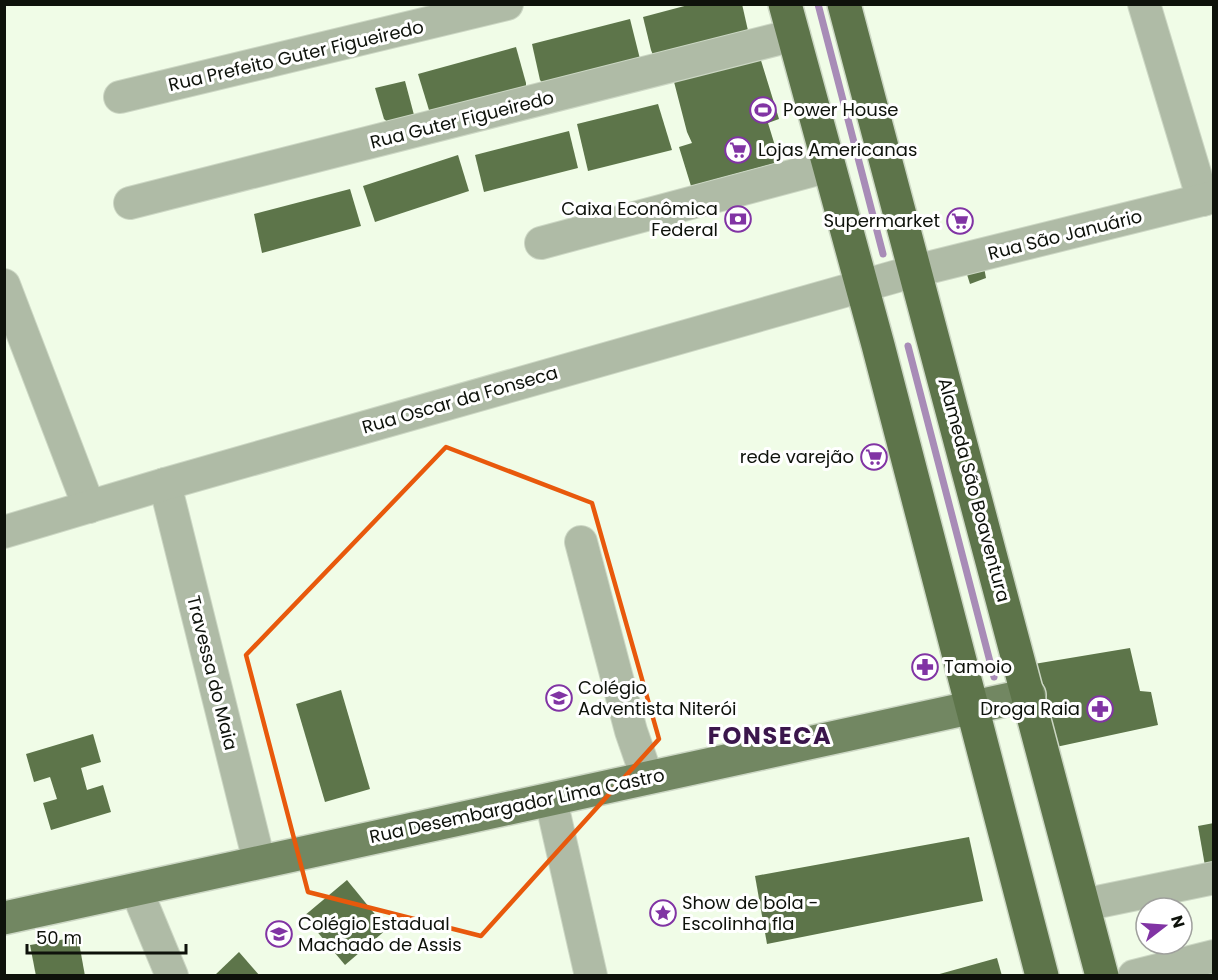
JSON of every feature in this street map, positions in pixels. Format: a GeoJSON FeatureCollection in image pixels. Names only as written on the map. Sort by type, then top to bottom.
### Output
{"type":"FeatureCollection","features":[{"type":"Feature","properties":{"kind":"highway","name":"Alameda São Boaventura"},"geometry":{"type":"LineString","coordinates":[[844,5],[1102,975]]}},
{"type":"Feature","properties":{"kind":"highway"},"geometry":{"type":"LineString","coordinates":[[790,20],[1042,975]]}},
{"type":"Feature","properties":{"kind":"main road","name":"Rua Desembargador Lima Castro"},"geometry":{"type":"LineString","coordinates":[[4,918],[1029,695]]}},
{"type":"Feature","properties":{"kind":"street","name":"Rua Prefeito Guter Figueiredo"},"geometry":{"type":"LineString","coordinates":[[120,97],[507,4]]}},
{"type":"Feature","properties":{"kind":"street"},"geometry":{"type":"LineString","coordinates":[[1144,4],[1208,199]]}},
{"type":"Feature","properties":{"kind":"street","name":"Rua Guter Figueiredo"},"geometry":{"type":"LineString","coordinates":[[130,203],[790,20]]}},
{"type":"Feature","properties":{"kind":"street"},"geometry":{"type":"LineString","coordinates":[[541,243],[829,166]]}},
{"type":"Feature","properties":{"kind":"street","name":"Rua São Januário"},"geometry":{"type":"LineString","coordinates":[[915,271],[1208,199]]}},
{"type":"Feature","properties":{"kind":"street","name":"Rua Oscar da Fonseca"},"geometry":{"type":"LineString","coordinates":[[4,532],[165,484],[915,271]]}},
{"type":"Feature","properties":{"kind":"street"},"geometry":{"type":"LineString","coordinates":[[4,285],[89,507]]}},
{"type":"Feature","properties":{"kind":"street","name":"Travessa do Maia"},"geometry":{"type":"LineString","coordinates":[[165,484],[259,861]]}},
{"type":"Feature","properties":{"kind":"street"},"geometry":{"type":"LineString","coordinates":[[581,542],[629,721],[647,777]]}},
{"type":"Feature","properties":{"kind":"street"},"geometry":{"type":"LineString","coordinates":[[551,800],[591,975]]}},
{"type":"Feature","properties":{"kind":"street"},"geometry":{"type":"LineString","coordinates":[[1083,905],[1214,878]]}},
{"type":"Feature","properties":{"kind":"street"},"geometry":{"type":"LineString","coordinates":[[136,889],[172,975]]}},
{"type":"Feature","properties":{"kind":"street"},"geometry":{"type":"LineString","coordinates":[[1134,975],[1214,956]]}},
{"type":"Feature","properties":{"kind":"highlighted area"},"geometry":{"type":"Polygon","coordinates":[[[446,447],[592,503],[659,739],[481,936],[308,892],[246,655],[446,447]]]}},
{"type":"Feature","properties":{"kind":"building"},"geometry":{"type":"Polygon","coordinates":[[[692,4],[742,4],[749,35],[655,60],[643,17],[692,4]]]}},
{"type":"Feature","properties":{"kind":"building"},"geometry":{"type":"Polygon","coordinates":[[[630,19],[641,63],[547,88],[540,80],[532,44],[630,19]]]}},
{"type":"Feature","properties":{"kind":"building"},"geometry":{"type":"Polygon","coordinates":[[[516,47],[526,83],[526,92],[434,117],[429,110],[418,74],[516,47]]]}},
{"type":"Feature","properties":{"kind":"building"},"geometry":{"type":"Polygon","coordinates":[[[759,54],[779,119],[768,123],[780,162],[691,186],[679,147],[692,143],[673,78],[759,54]]]}},
{"type":"Feature","properties":{"kind":"building"},"geometry":{"type":"Polygon","coordinates":[[[405,81],[414,115],[407,120],[390,124],[384,119],[375,88],[405,81]]]}},
{"type":"Feature","properties":{"kind":"building"},"geometry":{"type":"Polygon","coordinates":[[[658,104],[672,150],[588,171],[577,124],[658,104]]]}},
{"type":"Feature","properties":{"kind":"building"},"geometry":{"type":"Polygon","coordinates":[[[569,131],[578,168],[484,192],[475,155],[569,131]]]}},
{"type":"Feature","properties":{"kind":"building"},"geometry":{"type":"Polygon","coordinates":[[[458,155],[469,191],[375,222],[363,186],[458,155]]]}},
{"type":"Feature","properties":{"kind":"building"},"geometry":{"type":"Polygon","coordinates":[[[350,189],[361,226],[262,253],[254,214],[350,189]]]}},
{"type":"Feature","properties":{"kind":"building"},"geometry":{"type":"Polygon","coordinates":[[[983,262],[986,278],[970,284],[965,268],[983,262]]]}},
{"type":"Feature","properties":{"kind":"building","name":"Droga Raia"},"geometry":{"type":"Polygon","coordinates":[[[1130,648],[1140,691],[1151,692],[1158,725],[1056,747],[1034,664],[1130,648]]]}},
{"type":"Feature","properties":{"kind":"building"},"geometry":{"type":"Polygon","coordinates":[[[341,690],[370,789],[325,802],[296,704],[341,690]]]}},
{"type":"Feature","properties":{"kind":"building"},"geometry":{"type":"Polygon","coordinates":[[[93,734],[101,762],[81,768],[87,790],[103,785],[111,812],[51,830],[43,803],[57,799],[50,777],[34,782],[26,754],[93,734]]]}},
{"type":"Feature","properties":{"kind":"building"},"geometry":{"type":"Polygon","coordinates":[[[1214,823],[1214,864],[1205,866],[1198,826],[1214,823]]]}},
{"type":"Feature","properties":{"kind":"building"},"geometry":{"type":"Polygon","coordinates":[[[969,837],[983,901],[767,944],[755,876],[969,837]]]}},
{"type":"Feature","properties":{"kind":"building"},"geometry":{"type":"Polygon","coordinates":[[[347,880],[387,929],[345,965],[304,916],[347,880]]]}},
{"type":"Feature","properties":{"kind":"building"},"geometry":{"type":"Polygon","coordinates":[[[78,937],[85,976],[36,976],[30,945],[78,937]]]}},
{"type":"Feature","properties":{"kind":"building"},"geometry":{"type":"Polygon","coordinates":[[[239,952],[260,976],[214,976],[239,952]]]}},
{"type":"Feature","properties":{"kind":"building"},"geometry":{"type":"Polygon","coordinates":[[[997,958],[1002,976],[936,976],[936,975],[997,958]]]}},
{"type":"Feature","properties":{"kind":"waterway"},"geometry":{"type":"LineString","coordinates":[[818,4],[883,254]]}},
{"type":"Feature","properties":{"kind":"waterway"},"geometry":{"type":"LineString","coordinates":[[908,346],[994,677]]}},
{"type":"Feature","properties":{"kind":"place","name":"Power House"},"geometry":{"type":"Point","coordinates":[763,110]}},
{"type":"Feature","properties":{"kind":"place","name":"Lojas Americanas"},"geometry":{"type":"Point","coordinates":[738,150]}},
{"type":"Feature","properties":{"kind":"place","name":"Caixa Econômica Federal"},"geometry":{"type":"Point","coordinates":[738,219]}},
{"type":"Feature","properties":{"kind":"place","name":"Supermarket"},"geometry":{"type":"Point","coordinates":[960,221]}},
{"type":"Feature","properties":{"kind":"place","name":"rede varejão"},"geometry":{"type":"Point","coordinates":[874,457]}},
{"type":"Feature","properties":{"kind":"place","name":"Tamoio"},"geometry":{"type":"Point","coordinates":[925,667]}},
{"type":"Feature","properties":{"kind":"place","name":"Colégio Adventista Niterói"},"geometry":{"type":"Point","coordinates":[559,698]}},
{"type":"Feature","properties":{"kind":"place","name":"Droga Raia"},"geometry":{"type":"Point","coordinates":[1100,709]}},
{"type":"Feature","properties":{"kind":"place","name":"Show de bola - Escolinha fla"},"geometry":{"type":"Point","coordinates":[663,913]}},
{"type":"Feature","properties":{"kind":"place","name":"Colégio Estadual Machado de Assis"},"geometry":{"type":"Point","coordinates":[279,934]}},
{"type":"Feature","properties":{"kind":"district","name":"FONSECA"},"geometry":{"type":"Point","coordinates":[770,736]}}]}
